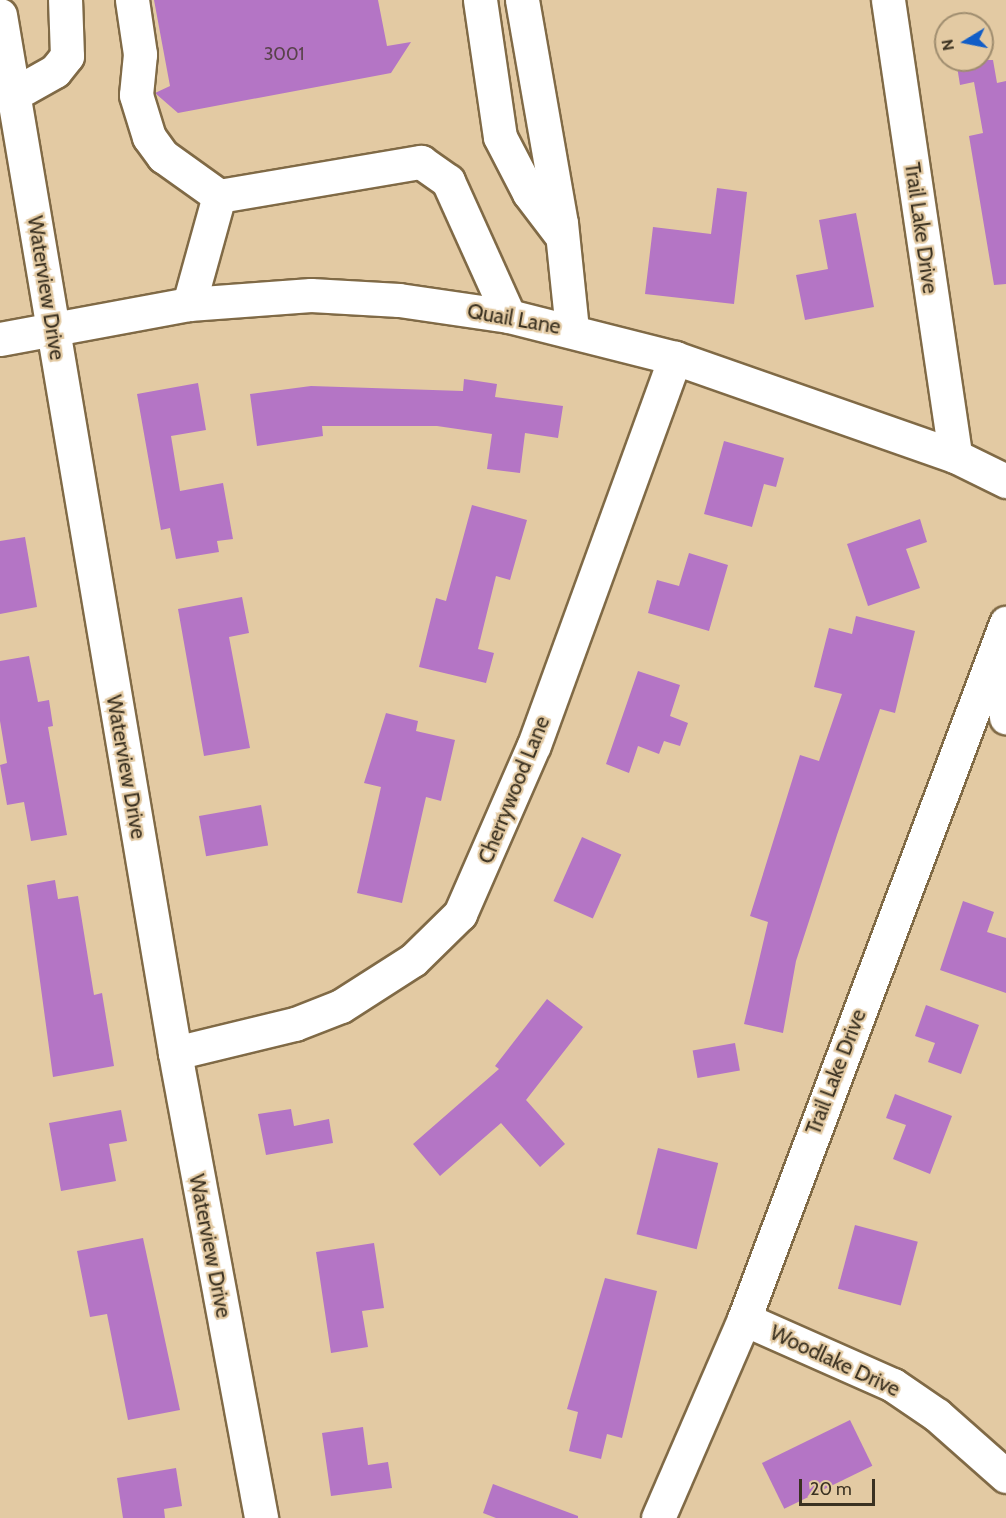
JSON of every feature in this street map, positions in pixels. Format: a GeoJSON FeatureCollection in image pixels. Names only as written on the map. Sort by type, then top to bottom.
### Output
{"type":"FeatureCollection","features":[{"type":"Feature","properties":{"kind":"street"},"geometry":{"type":"LineString","coordinates":[[14,94],[55,71],[67,56],[65,0]]}},
{"type":"Feature","properties":{"kind":"street"},"geometry":{"type":"LineString","coordinates":[[132,0],[140,54],[136,95],[148,137],[163,156],[219,196],[421,162],[448,181],[509,316]]}},
{"type":"Feature","properties":{"kind":"street"},"geometry":{"type":"LineString","coordinates":[[480,0],[500,136],[529,193],[561,235]]}},
{"type":"Feature","properties":{"kind":"street"},"geometry":{"type":"LineString","coordinates":[[522,0],[561,235],[572,329]]}},
{"type":"Feature","properties":{"kind":"street","name":"Trail Lake Drive"},"geometry":{"type":"LineString","coordinates":[[888,0],[955,456]]}},
{"type":"Feature","properties":{"kind":"street","name":"Waterview Drive"},"geometry":{"type":"LineString","coordinates":[[0,15],[174,1053],[261,1518]]}},
{"type":"Feature","properties":{"kind":"street"},"geometry":{"type":"LineString","coordinates":[[189,304],[219,196]]}},
{"type":"Feature","properties":{"kind":"street","name":"Quail Lane"},"geometry":{"type":"LineString","coordinates":[[0,339],[189,304],[311,295],[399,300],[509,316],[572,329],[675,358],[955,456],[1006,481]]}},
{"type":"Feature","properties":{"kind":"street","name":"Cherrywood Lane"},"geometry":{"type":"LineString","coordinates":[[174,1053],[295,1024],[341,1006],[413,960],[460,914],[534,745],[675,358]]}},
{"type":"Feature","properties":{"kind":"street","name":"Trail Lake Drive"},"geometry":{"type":"LineString","coordinates":[[658,1518],[744,1319],[932,814],[998,657],[1006,623]]}},
{"type":"Feature","properties":{"kind":"street"},"geometry":{"type":"LineString","coordinates":[[998,657],[1006,717]]}},
{"type":"Feature","properties":{"kind":"street","name":"Woodlake Drive"},"geometry":{"type":"LineString","coordinates":[[744,1319],[893,1385],[937,1415],[1006,1476]]}},
{"type":"Feature","properties":{"kind":"building"},"geometry":{"type":"Polygon","coordinates":[[[154,0],[378,0],[387,46],[411,42],[391,73],[178,113],[155,93],[170,86],[154,0]]]}},
{"type":"Feature","properties":{"kind":"building"},"geometry":{"type":"Polygon","coordinates":[[[994,66],[997,83],[1006,81],[1006,284],[994,285],[969,136],[983,133],[974,82],[960,85],[958,72],[994,72],[994,66]]]}},
{"type":"Feature","properties":{"kind":"building"},"geometry":{"type":"Polygon","coordinates":[[[717,188],[747,192],[734,304],[645,294],[653,227],[711,234],[717,188]]]}},
{"type":"Feature","properties":{"kind":"building"},"geometry":{"type":"Polygon","coordinates":[[[856,213],[874,307],[805,320],[796,275],[828,269],[819,220],[856,213]]]}},
{"type":"Feature","properties":{"kind":"building"},"geometry":{"type":"Polygon","coordinates":[[[464,379],[497,384],[495,397],[563,406],[558,438],[525,433],[520,473],[487,469],[492,434],[437,426],[322,426],[323,436],[257,446],[250,394],[311,386],[463,391],[464,379]]]}},
{"type":"Feature","properties":{"kind":"building"},"geometry":{"type":"Polygon","coordinates":[[[198,383],[206,430],[171,436],[180,491],[223,483],[233,539],[217,541],[219,552],[176,559],[170,528],[161,530],[137,394],[198,383]]]}},
{"type":"Feature","properties":{"kind":"building"},"geometry":{"type":"Polygon","coordinates":[[[724,441],[784,458],[776,487],[764,484],[752,527],[704,514],[724,441]]]}},
{"type":"Feature","properties":{"kind":"building"},"geometry":{"type":"Polygon","coordinates":[[[472,505],[527,520],[510,580],[496,576],[478,649],[494,653],[486,683],[419,667],[436,598],[446,601],[472,505]]]}},
{"type":"Feature","properties":{"kind":"building"},"geometry":{"type":"Polygon","coordinates":[[[920,519],[927,542],[906,549],[920,588],[868,606],[847,544],[920,519]]]}},
{"type":"Feature","properties":{"kind":"building"},"geometry":{"type":"Polygon","coordinates":[[[25,537],[37,607],[0,614],[0,541],[25,537]]]}},
{"type":"Feature","properties":{"kind":"building"},"geometry":{"type":"Polygon","coordinates":[[[689,553],[728,565],[709,631],[648,613],[657,580],[679,586],[689,553]]]}},
{"type":"Feature","properties":{"kind":"building"},"geometry":{"type":"Polygon","coordinates":[[[242,597],[249,633],[229,637],[250,748],[204,756],[178,609],[242,597]]]}},
{"type":"Feature","properties":{"kind":"building"},"geometry":{"type":"Polygon","coordinates":[[[856,616],[915,631],[895,713],[880,709],[837,835],[796,961],[783,1033],[744,1024],[768,922],[750,916],[800,755],[819,761],[842,694],[814,687],[829,628],[852,634],[856,616]]]}},
{"type":"Feature","properties":{"kind":"building"},"geometry":{"type":"Polygon","coordinates":[[[29,656],[38,702],[49,700],[53,726],[48,727],[67,835],[31,841],[24,802],[7,805],[0,765],[7,763],[0,721],[0,661],[29,656]]]}},
{"type":"Feature","properties":{"kind":"building"},"geometry":{"type":"Polygon","coordinates":[[[638,671],[680,685],[670,716],[688,723],[680,746],[664,741],[659,754],[638,746],[629,773],[606,764],[638,671]]]}},
{"type":"Feature","properties":{"kind":"building"},"geometry":{"type":"Polygon","coordinates":[[[386,713],[418,721],[416,731],[455,740],[441,801],[426,797],[402,903],[357,893],[381,787],[364,783],[386,713]]]}},
{"type":"Feature","properties":{"kind":"building"},"geometry":{"type":"Polygon","coordinates":[[[261,805],[268,845],[206,856],[199,816],[261,805]]]}},
{"type":"Feature","properties":{"kind":"building"},"geometry":{"type":"Polygon","coordinates":[[[582,837],[621,854],[593,918],[554,901],[582,837]]]}},
{"type":"Feature","properties":{"kind":"building"},"geometry":{"type":"Polygon","coordinates":[[[55,880],[58,899],[78,896],[94,995],[102,993],[114,1066],[53,1077],[27,885],[55,880]]]}},
{"type":"Feature","properties":{"kind":"building"},"geometry":{"type":"Polygon","coordinates":[[[963,901],[994,912],[987,932],[1006,938],[1006,993],[940,970],[963,901]]]}},
{"type":"Feature","properties":{"kind":"building"},"geometry":{"type":"Polygon","coordinates":[[[547,999],[583,1027],[526,1100],[565,1144],[540,1167],[501,1123],[440,1176],[413,1144],[499,1069],[495,1066],[547,999]]]}},
{"type":"Feature","properties":{"kind":"building"},"geometry":{"type":"Polygon","coordinates":[[[926,1005],[979,1025],[961,1074],[928,1062],[935,1043],[915,1036],[926,1005]]]}},
{"type":"Feature","properties":{"kind":"building"},"geometry":{"type":"Polygon","coordinates":[[[735,1043],[740,1071],[698,1078],[693,1050],[735,1043]]]}},
{"type":"Feature","properties":{"kind":"building"},"geometry":{"type":"Polygon","coordinates":[[[895,1094],[952,1116],[930,1174],[893,1159],[906,1125],[886,1118],[895,1094]]]}},
{"type":"Feature","properties":{"kind":"building"},"geometry":{"type":"Polygon","coordinates":[[[291,1109],[294,1126],[329,1119],[333,1143],[266,1155],[258,1114],[291,1109]]]}},
{"type":"Feature","properties":{"kind":"building"},"geometry":{"type":"Polygon","coordinates":[[[121,1110],[127,1141],[109,1144],[116,1181],[61,1191],[49,1123],[121,1110]]]}},
{"type":"Feature","properties":{"kind":"building"},"geometry":{"type":"Polygon","coordinates":[[[658,1148],[718,1163],[697,1249],[636,1234],[658,1148]]]}},
{"type":"Feature","properties":{"kind":"building"},"geometry":{"type":"Polygon","coordinates":[[[855,1225],[918,1242],[901,1306],[838,1289],[855,1225]]]}},
{"type":"Feature","properties":{"kind":"building"},"geometry":{"type":"Polygon","coordinates":[[[143,1238],[180,1410],[128,1420],[107,1314],[90,1317],[77,1251],[143,1238]]]}},
{"type":"Feature","properties":{"kind":"building"},"geometry":{"type":"Polygon","coordinates":[[[374,1243],[384,1308],[362,1311],[368,1347],[331,1353],[316,1252],[374,1243]]]}},
{"type":"Feature","properties":{"kind":"building"},"geometry":{"type":"Polygon","coordinates":[[[605,1278],[657,1291],[622,1438],[607,1434],[601,1459],[569,1451],[578,1412],[567,1409],[605,1278]]]}},
{"type":"Feature","properties":{"kind":"building"},"geometry":{"type":"Polygon","coordinates":[[[850,1420],[872,1466],[784,1509],[762,1463],[850,1420]]]}},
{"type":"Feature","properties":{"kind":"building"},"geometry":{"type":"Polygon","coordinates":[[[363,1427],[368,1465],[388,1462],[392,1488],[331,1496],[322,1433],[363,1427]]]}},
{"type":"Feature","properties":{"kind":"building"},"geometry":{"type":"Polygon","coordinates":[[[176,1468],[182,1506],[164,1509],[165,1518],[123,1518],[117,1478],[176,1468]]]}},
{"type":"Feature","properties":{"kind":"building"},"geometry":{"type":"Polygon","coordinates":[[[493,1484],[578,1516],[578,1518],[496,1518],[483,1513],[493,1484]]]}}]}
